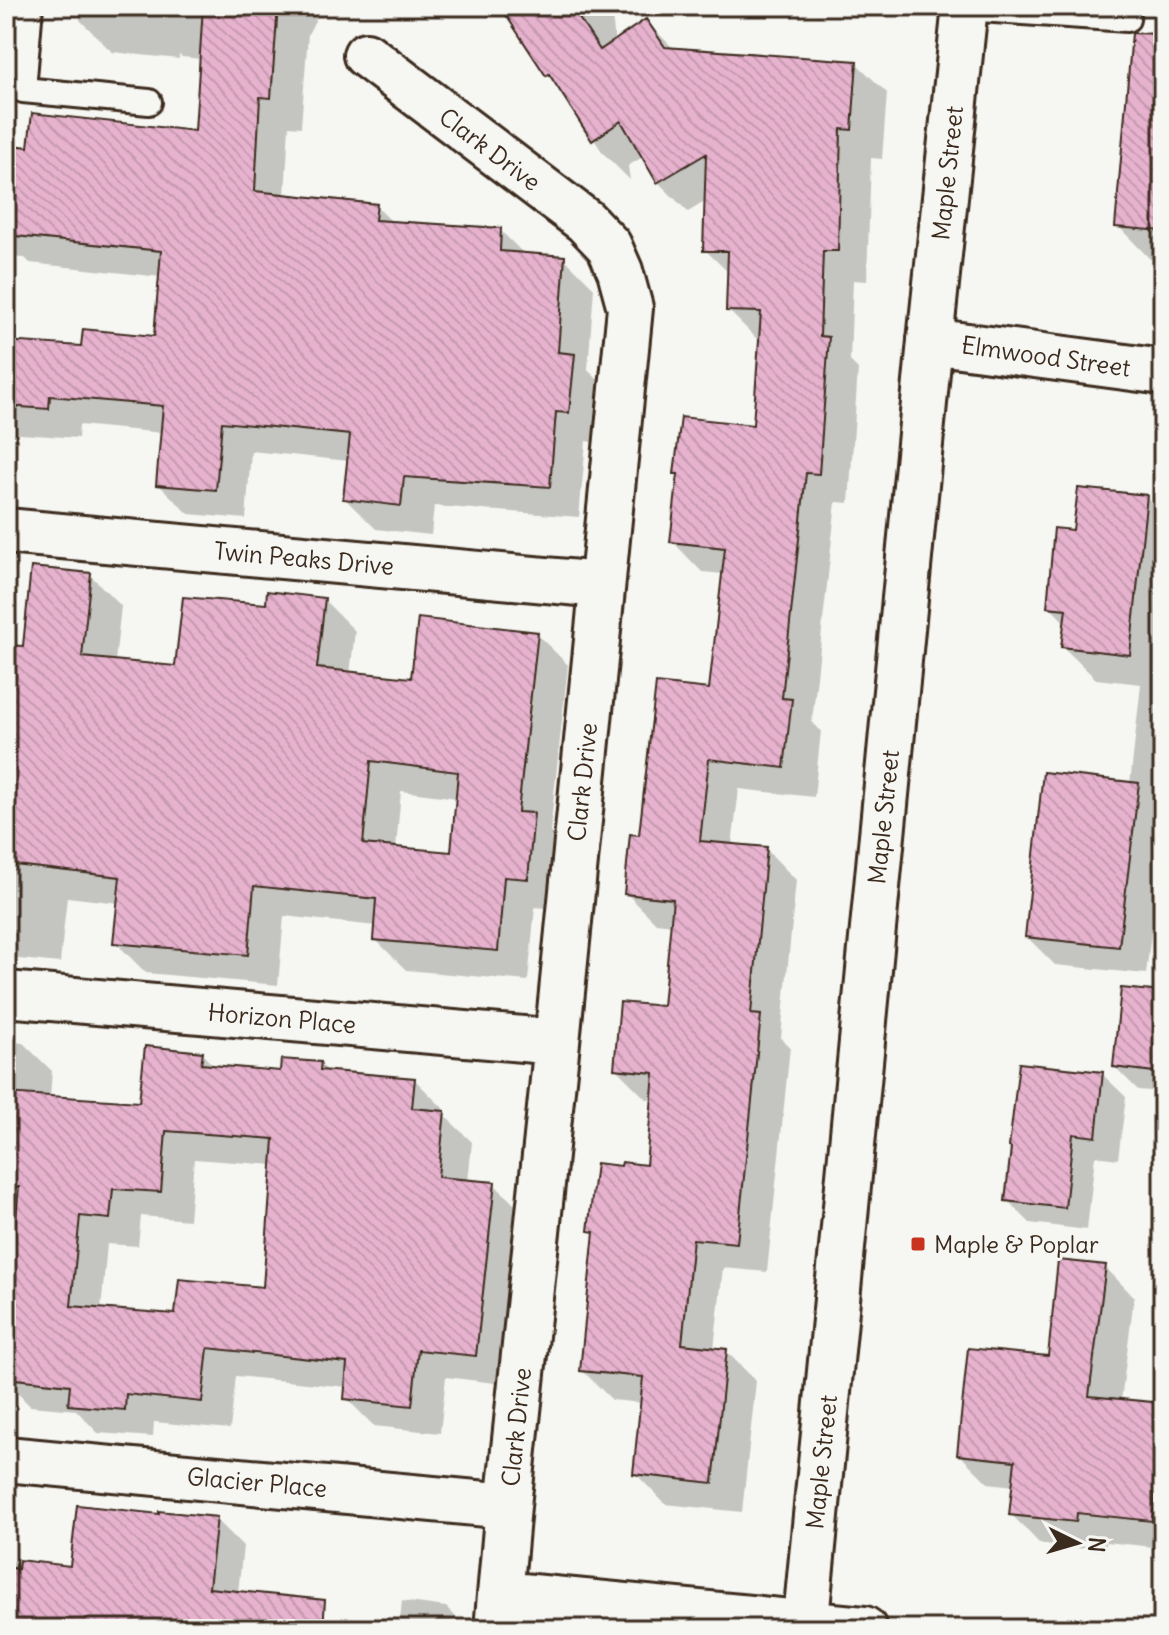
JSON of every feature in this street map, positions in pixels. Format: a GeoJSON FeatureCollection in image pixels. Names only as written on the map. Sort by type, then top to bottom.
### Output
{"type":"FeatureCollection","features":[{"type":"Feature","properties":{"kind":"street","name":"Maple Street"},"geometry":{"type":"LineString","coordinates":[[805,1626],[965,7]]}},
{"type":"Feature","properties":{"kind":"street","name":"Clark Drive"},"geometry":{"type":"LineString","coordinates":[[366,55],[585,221],[609,246],[630,308],[499,1611]]}},
{"type":"Feature","properties":{"kind":"street","name":"Elmwood Street"},"geometry":{"type":"LineString","coordinates":[[930,341],[1163,372]]}},
{"type":"Feature","properties":{"kind":"street","name":"Twin Peaks Drive"},"geometry":{"type":"LineString","coordinates":[[6,531],[601,585]]}},
{"type":"Feature","properties":{"kind":"street","name":"Horizon Place"},"geometry":{"type":"LineString","coordinates":[[6,994],[557,1042]]}},
{"type":"Feature","properties":{"kind":"street","name":"Glacier Place"},"geometry":{"type":"LineString","coordinates":[[6,1459],[508,1506]]}},
{"type":"Feature","properties":{"kind":"street"},"geometry":{"type":"LineString","coordinates":[[499,1611],[864,1629]]}},
{"type":"Feature","properties":{"kind":"lane"},"geometry":{"type":"LineString","coordinates":[[30,6],[23,90],[149,102]]}},
{"type":"Feature","properties":{"kind":"lane"},"geometry":{"type":"LineString","coordinates":[[965,7],[1127,19],[1128,6]]}},
{"type":"Feature","properties":{"kind":"building"},"geometry":{"type":"Polygon","coordinates":[[[203,6],[278,6],[271,98],[260,97],[255,191],[377,204],[375,220],[501,228],[500,251],[565,256],[558,352],[575,354],[569,413],[556,412],[550,487],[404,477],[401,506],[343,499],[350,435],[222,422],[216,490],[156,485],[163,406],[50,396],[49,409],[6,406],[6,341],[81,346],[83,329],[154,336],[161,251],[6,235],[6,144],[28,147],[32,113],[195,131],[203,6]]]}},
{"type":"Feature","properties":{"kind":"building"},"geometry":{"type":"Polygon","coordinates":[[[500,6],[571,6],[600,50],[646,19],[665,47],[857,61],[852,130],[841,129],[838,251],[823,251],[820,336],[829,337],[819,474],[806,473],[782,698],[792,699],[784,768],[709,759],[700,841],[767,847],[751,1014],[761,1015],[737,1243],[693,1239],[682,1344],[727,1349],[713,1483],[633,1474],[643,1377],[580,1371],[594,1232],[588,1231],[596,1163],[646,1165],[654,1073],[614,1069],[620,1002],[663,1006],[673,899],[624,894],[630,834],[639,835],[656,683],[709,689],[725,548],[670,542],[681,417],[753,425],[761,312],[726,311],[728,251],[703,251],[706,154],[657,183],[621,121],[592,141],[500,6]]]}},
{"type":"Feature","properties":{"kind":"building"},"geometry":{"type":"Polygon","coordinates":[[[1132,33],[1163,34],[1163,231],[1115,227],[1132,33]]]}},
{"type":"Feature","properties":{"kind":"building"},"geometry":{"type":"Polygon","coordinates":[[[1078,488],[1147,495],[1130,655],[1061,647],[1066,609],[1047,607],[1054,528],[1073,530],[1078,488]]]}},
{"type":"Feature","properties":{"kind":"building"},"geometry":{"type":"Polygon","coordinates":[[[31,567],[91,573],[82,657],[175,666],[183,597],[266,604],[267,591],[325,598],[317,668],[411,678],[418,618],[538,632],[518,812],[534,813],[528,879],[504,877],[498,951],[373,940],[376,899],[254,886],[248,955],[113,943],[120,877],[6,864],[6,645],[23,646],[31,567]],[[371,761],[363,844],[451,852],[458,772],[371,761]]]}},
{"type":"Feature","properties":{"kind":"building"},"geometry":{"type":"Polygon","coordinates":[[[1043,772],[1139,783],[1119,947],[1025,937],[1043,772]]]}},
{"type":"Feature","properties":{"kind":"building"},"geometry":{"type":"Polygon","coordinates":[[[1121,988],[1163,992],[1163,1073],[1113,1067],[1121,988]]]}},
{"type":"Feature","properties":{"kind":"building"},"geometry":{"type":"Polygon","coordinates":[[[145,1046],[203,1052],[201,1064],[280,1071],[281,1059],[321,1062],[320,1070],[415,1078],[412,1108],[445,1111],[438,1177],[495,1182],[476,1356],[418,1350],[412,1406],[344,1399],[347,1363],[208,1348],[202,1402],[126,1394],[125,1410],[68,1405],[70,1385],[6,1378],[6,1315],[19,1187],[6,1187],[6,1093],[139,1102],[145,1046]],[[166,1131],[161,1192],[113,1189],[110,1219],[80,1216],[71,1306],[175,1314],[179,1279],[263,1287],[274,1139],[166,1131]]]}},
{"type":"Feature","properties":{"kind":"building"},"geometry":{"type":"Polygon","coordinates":[[[1019,1063],[1103,1072],[1096,1137],[1073,1134],[1065,1208],[1005,1201],[1019,1063]]]}},
{"type":"Feature","properties":{"kind":"building"},"geometry":{"type":"Polygon","coordinates":[[[1058,1260],[1106,1265],[1089,1396],[1163,1403],[1163,1476],[1157,1476],[1152,1521],[1077,1513],[1076,1522],[1009,1515],[1015,1461],[957,1455],[968,1348],[1048,1356],[1058,1260]]]}},
{"type":"Feature","properties":{"kind":"building"},"geometry":{"type":"Polygon","coordinates":[[[77,1505],[217,1517],[209,1588],[325,1600],[323,1629],[6,1629],[6,1567],[18,1569],[19,1560],[70,1566],[77,1505]]]}},
{"type":"Feature","properties":{"kind":"place","name":"Maple & Poplar"},"geometry":{"type":"Point","coordinates":[918,1244]}}]}
